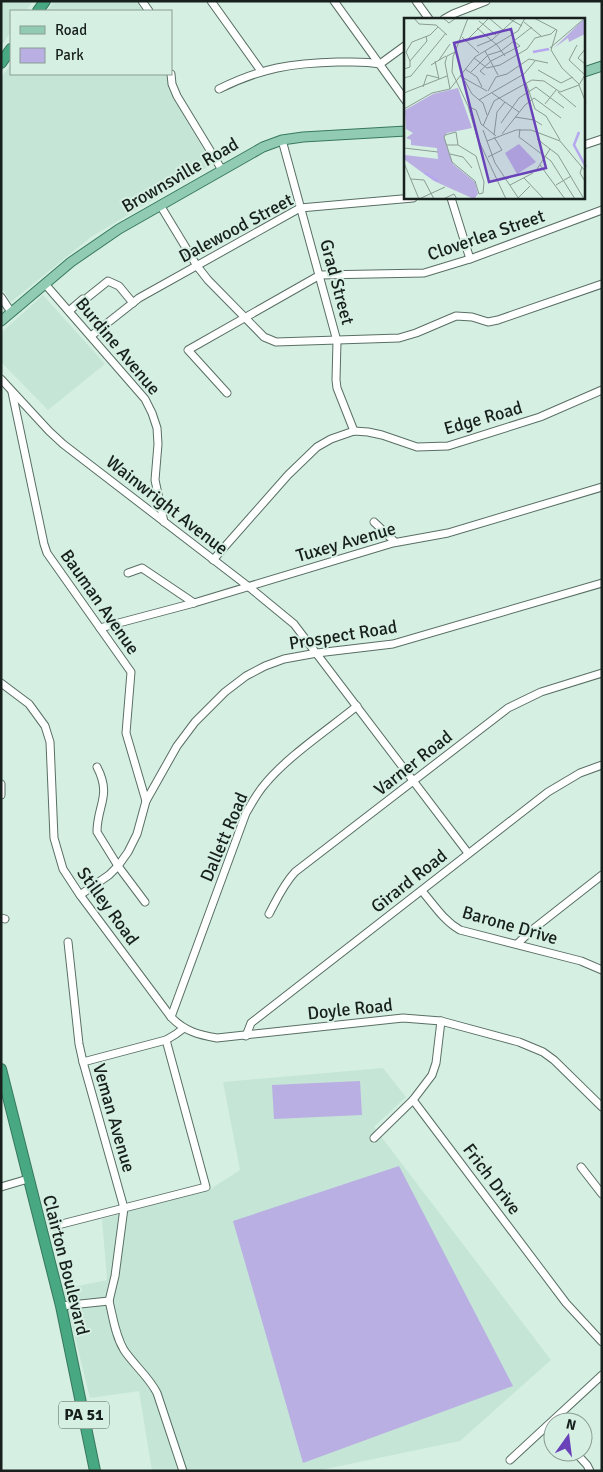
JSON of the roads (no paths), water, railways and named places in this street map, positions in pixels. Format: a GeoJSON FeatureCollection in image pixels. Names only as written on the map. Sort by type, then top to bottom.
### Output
{"type":"FeatureCollection","features":[{"type":"Feature","properties":{"kind":"highway"},"geometry":{"type":"LineString","coordinates":[[1,63],[10,50]]}},
{"type":"Feature","properties":{"kind":"highway","name":"Clairton Boulevard"},"geometry":{"type":"LineString","coordinates":[[1,1069],[61,1306],[95,1471]]}},
{"type":"Feature","properties":{"kind":"main road"},"geometry":{"type":"LineString","coordinates":[[586,71],[602,66]]}},
{"type":"Feature","properties":{"kind":"main road","name":"Brownsville Road"},"geometry":{"type":"LineString","coordinates":[[1,321],[83,253],[160,204],[263,146],[282,140],[404,131]]}},
{"type":"Feature","properties":{"kind":"street"},"geometry":{"type":"LineString","coordinates":[[211,1],[261,71]]}},
{"type":"Feature","properties":{"kind":"street"},"geometry":{"type":"LineString","coordinates":[[334,1],[404,98]]}},
{"type":"Feature","properties":{"kind":"street"},"geometry":{"type":"LineString","coordinates":[[416,1],[428,18]]}},
{"type":"Feature","properties":{"kind":"street"},"geometry":{"type":"LineString","coordinates":[[446,18],[486,1]]}},
{"type":"Feature","properties":{"kind":"street"},"geometry":{"type":"LineString","coordinates":[[380,64],[404,46]]}},
{"type":"Feature","properties":{"kind":"street"},"geometry":{"type":"LineString","coordinates":[[219,89],[261,71],[282,66],[368,61],[380,64]]}},
{"type":"Feature","properties":{"kind":"street"},"geometry":{"type":"LineString","coordinates":[[171,75],[172,84],[177,96],[222,170]]}},
{"type":"Feature","properties":{"kind":"street"},"geometry":{"type":"LineString","coordinates":[[586,144],[602,139]]}},
{"type":"Feature","properties":{"kind":"street","name":"Grad Street"},"geometry":{"type":"LineString","coordinates":[[282,140],[338,341],[336,380],[354,431]]}},
{"type":"Feature","properties":{"kind":"street","name":"Dalewood Street"},"geometry":{"type":"LineString","coordinates":[[91,336],[133,303],[300,208],[404,199]]}},
{"type":"Feature","properties":{"kind":"street"},"geometry":{"type":"LineString","coordinates":[[451,199],[470,258]]}},
{"type":"Feature","properties":{"kind":"street"},"geometry":{"type":"LineString","coordinates":[[160,204],[197,266],[264,337],[276,342],[399,338],[456,316],[472,317],[488,322],[498,320],[602,284]]}},
{"type":"Feature","properties":{"kind":"street","name":"Cloverlea Street"},"geometry":{"type":"LineString","coordinates":[[227,393],[188,350],[320,275],[424,273],[602,210]]}},
{"type":"Feature","properties":{"kind":"street"},"geometry":{"type":"LineString","coordinates":[[69,311],[108,281],[119,286],[133,303]]}},
{"type":"Feature","properties":{"kind":"street","name":"Burdine Avenue"},"geometry":{"type":"LineString","coordinates":[[44,284],[146,399],[157,428],[158,444],[155,480],[164,522]]}},
{"type":"Feature","properties":{"kind":"street"},"geometry":{"type":"LineString","coordinates":[[1,297],[11,312]]}},
{"type":"Feature","properties":{"kind":"street","name":"Wainwright Avenue"},"geometry":{"type":"LineString","coordinates":[[1,379],[49,431],[64,444],[294,624],[468,853]]}},
{"type":"Feature","properties":{"kind":"street","name":"Edge Road"},"geometry":{"type":"LineString","coordinates":[[213,560],[288,475],[317,447],[331,439],[354,431],[382,435],[417,447],[448,446],[540,417],[602,390]]}},
{"type":"Feature","properties":{"kind":"street","name":"Bauman Avenue"},"geometry":{"type":"LineString","coordinates":[[12,391],[47,553],[131,672],[126,733],[146,801]]}},
{"type":"Feature","properties":{"kind":"street","name":"Tuxey Avenue"},"geometry":{"type":"LineString","coordinates":[[100,628],[249,587],[395,542],[448,534],[602,488]]}},
{"type":"Feature","properties":{"kind":"street"},"geometry":{"type":"LineString","coordinates":[[374,522],[395,542]]}},
{"type":"Feature","properties":{"kind":"street"},"geometry":{"type":"LineString","coordinates":[[128,573],[142,568],[194,603]]}},
{"type":"Feature","properties":{"kind":"street","name":"Prospect Road"},"geometry":{"type":"LineString","coordinates":[[80,896],[109,875],[128,852],[137,834],[146,801],[177,746],[205,710],[246,676],[284,659],[393,644],[602,582]]}},
{"type":"Feature","properties":{"kind":"street","name":"Varner Road"},"geometry":{"type":"LineString","coordinates":[[270,914],[280,892],[295,872],[508,708],[541,692],[602,673]]}},
{"type":"Feature","properties":{"kind":"street","name":"Stilley Road"},"geometry":{"type":"LineString","coordinates":[[1,683],[29,704],[45,726],[50,742],[54,838],[63,869],[80,896],[171,1017],[184,1028]]}},
{"type":"Feature","properties":{"kind":"street","name":"Dallett Road"},"geometry":{"type":"LineString","coordinates":[[171,1017],[246,813],[255,796],[281,767],[358,706]]}},
{"type":"Feature","properties":{"kind":"street","name":"Girard Road"},"geometry":{"type":"LineString","coordinates":[[246,1036],[251,1023],[548,792],[580,773],[602,765]]}},
{"type":"Feature","properties":{"kind":"street"},"geometry":{"type":"LineString","coordinates":[[96,767],[101,776],[104,791],[97,832],[118,866],[145,902]]}},
{"type":"Feature","properties":{"kind":"street"},"geometry":{"type":"LineString","coordinates":[[1,784],[1,795]]}},
{"type":"Feature","properties":{"kind":"street"},"geometry":{"type":"LineString","coordinates":[[517,944],[602,875]]}},
{"type":"Feature","properties":{"kind":"street","name":"Barone Drive"},"geometry":{"type":"LineString","coordinates":[[422,891],[452,925],[460,930],[581,961],[602,970]]}},
{"type":"Feature","properties":{"kind":"street","name":"Veman Avenue"},"geometry":{"type":"LineString","coordinates":[[68,942],[79,1044],[124,1208],[115,1276],[109,1301]]}},
{"type":"Feature","properties":{"kind":"street","name":"Doyle Road"},"geometry":{"type":"LineString","coordinates":[[184,1028],[192,1033],[217,1038],[404,1018],[441,1021],[519,1042],[543,1052],[554,1060],[602,1107]]}},
{"type":"Feature","properties":{"kind":"street"},"geometry":{"type":"LineString","coordinates":[[374,1138],[413,1100],[432,1075],[436,1063],[441,1021]]}},
{"type":"Feature","properties":{"kind":"street"},"geometry":{"type":"LineString","coordinates":[[83,1062],[166,1040],[184,1028]]}},
{"type":"Feature","properties":{"kind":"street"},"geometry":{"type":"LineString","coordinates":[[54,1226],[206,1187],[166,1040]]}},
{"type":"Feature","properties":{"kind":"street","name":"Frich Drive"},"geometry":{"type":"LineString","coordinates":[[413,1100],[566,1303],[602,1342]]}},
{"type":"Feature","properties":{"kind":"street"},"geometry":{"type":"LineString","coordinates":[[581,1167],[602,1194]]}},
{"type":"Feature","properties":{"kind":"street"},"geometry":{"type":"LineString","coordinates":[[1,1187],[28,1179]]}},
{"type":"Feature","properties":{"kind":"street"},"geometry":{"type":"LineString","coordinates":[[61,1306],[109,1301],[118,1338],[124,1350],[153,1384],[182,1471]]}},
{"type":"Feature","properties":{"kind":"street"},"geometry":{"type":"LineString","coordinates":[[565,1412],[602,1374]]}},
{"type":"Feature","properties":{"kind":"street"},"geometry":{"type":"LineString","coordinates":[[510,1460],[543,1433]]}}]}
